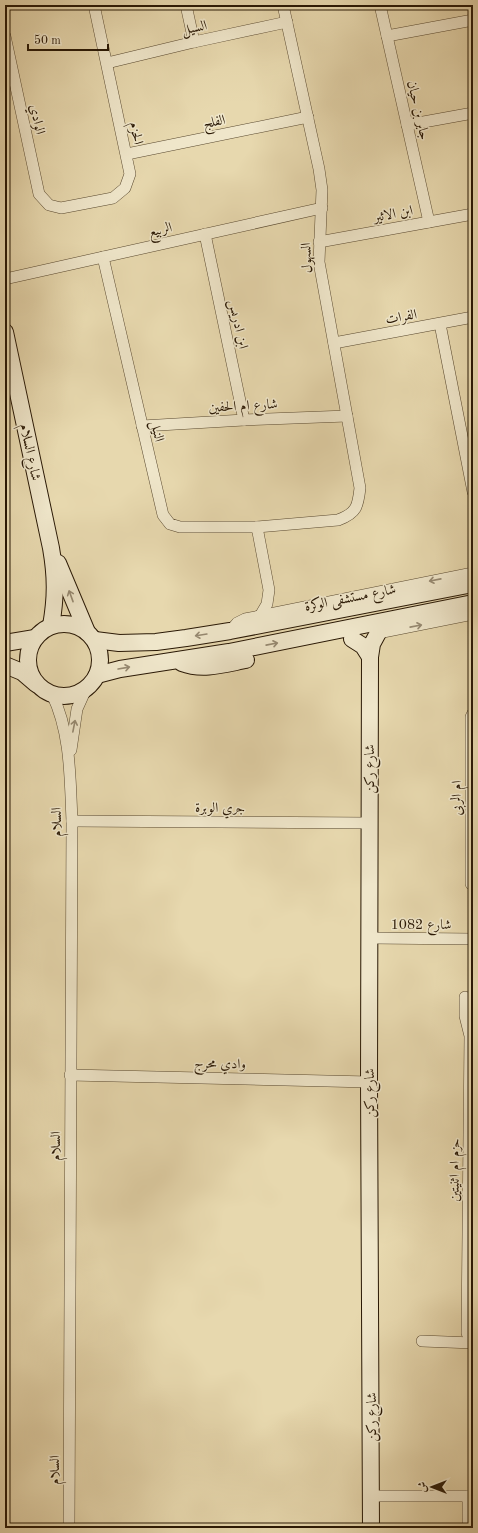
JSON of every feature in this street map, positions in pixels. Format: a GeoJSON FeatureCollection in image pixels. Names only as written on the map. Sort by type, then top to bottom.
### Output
{"type":"FeatureCollection","features":[{"type":"Feature","properties":{"kind":"street","name":"الحزم"},"geometry":{"type":"LineString","coordinates":[[48,205],[61,208],[113,198],[125,188],[130,174],[127,154],[94,5]]}},
{"type":"Feature","properties":{"kind":"street"},"geometry":{"type":"LineString","coordinates":[[186,5],[194,42]]}},
{"type":"Feature","properties":{"kind":"street","name":"السهول"},"geometry":{"type":"LineString","coordinates":[[284,5],[321,183],[322,208],[319,262],[360,488],[355,509]]}},
{"type":"Feature","properties":{"kind":"street","name":"جابر بن حيان"},"geometry":{"type":"LineString","coordinates":[[380,5],[429,222]]}},
{"type":"Feature","properties":{"kind":"street"},"geometry":{"type":"LineString","coordinates":[[387,36],[473,20]]}},
{"type":"Feature","properties":{"kind":"street","name":"السيل"},"geometry":{"type":"LineString","coordinates":[[107,63],[287,22]]}},
{"type":"Feature","properties":{"kind":"street","name":"الوادي"},"geometry":{"type":"LineString","coordinates":[[5,36],[39,194],[48,205]]}},
{"type":"Feature","properties":{"kind":"street"},"geometry":{"type":"LineString","coordinates":[[407,125],[473,113]]}},
{"type":"Feature","properties":{"kind":"street","name":"الفلج"},"geometry":{"type":"LineString","coordinates":[[127,154],[308,116]]}},
{"type":"Feature","properties":{"kind":"street","name":"الربيع"},"geometry":{"type":"LineString","coordinates":[[5,279],[322,208]]}},
{"type":"Feature","properties":{"kind":"street","name":"ابن الاثير"},"geometry":{"type":"LineString","coordinates":[[319,242],[473,214]]}},
{"type":"Feature","properties":{"kind":"street","name":"ابن ادريس"},"geometry":{"type":"LineString","coordinates":[[205,234],[244,420]]}},
{"type":"Feature","properties":{"kind":"street","name":"النيل"},"geometry":{"type":"LineString","coordinates":[[103,257],[163,515],[170,524],[180,527],[257,527],[338,520],[348,516],[355,509]]}},
{"type":"Feature","properties":{"kind":"street","name":"الفرات"},"geometry":{"type":"LineString","coordinates":[[334,343],[473,318]]}},
{"type":"Feature","properties":{"kind":"street"},"geometry":{"type":"LineString","coordinates":[[440,324],[473,492]]}},
{"type":"Feature","properties":{"kind":"street","name":"شارع السلام"},"geometry":{"type":"LineString","coordinates":[[5,332],[51,548],[55,574],[55,600],[51,626]]}},
{"type":"Feature","properties":{"kind":"street","name":"شارع ام الحفين"},"geometry":{"type":"LineString","coordinates":[[142,426],[347,416]]}},
{"type":"Feature","properties":{"kind":"street"},"geometry":{"type":"LineString","coordinates":[[257,527],[269,590],[267,604],[260,616]]}},
{"type":"Feature","properties":{"kind":"street","name":"شارع السلام"},"geometry":{"type":"LineString","coordinates":[[51,548],[91,636]]}},
{"type":"Feature","properties":{"kind":"street","name":"شارع مستشفى الوكرة"},"geometry":{"type":"LineString","coordinates":[[230,631],[237,623],[245,619],[473,573]]}},
{"type":"Feature","properties":{"kind":"street","name":"شارع مستشفى الوكرة"},"geometry":{"type":"LineString","coordinates":[[91,636],[119,643],[156,642],[230,631],[473,584]]}},
{"type":"Feature","properties":{"kind":"street"},"geometry":{"type":"LineString","coordinates":[[269,590],[277,602],[290,609]]}},
{"type":"Feature","properties":{"kind":"street"},"geometry":{"type":"LineString","coordinates":[[97,675],[120,669],[229,652],[473,603]]}},
{"type":"Feature","properties":{"kind":"street"},"geometry":{"type":"LineString","coordinates":[[175,660],[189,666],[206,668],[473,614]]}},
{"type":"Feature","properties":{"kind":"street"},"geometry":{"type":"LineString","coordinates":[[378,633],[403,618]]}},
{"type":"Feature","properties":{"kind":"street"},"geometry":{"type":"LineString","coordinates":[[5,665],[22,672],[38,685],[52,694],[64,696],[76,694],[86,689],[97,675],[100,666],[99,648],[91,636],[79,626],[70,624],[51,626],[42,631],[35,638],[30,647],[28,657],[31,672],[38,685]]}},
{"type":"Feature","properties":{"kind":"street","name":"شارع ركن"},"geometry":{"type":"LineString","coordinates":[[371,1528],[369,1082],[370,657],[372,644],[378,633]]}},
{"type":"Feature","properties":{"kind":"street"},"geometry":{"type":"LineString","coordinates":[[5,643],[35,638]]}},
{"type":"Feature","properties":{"kind":"street"},"geometry":{"type":"LineString","coordinates":[[352,639],[363,646],[370,657]]}},
{"type":"Feature","properties":{"kind":"street","name":"السلام"},"geometry":{"type":"LineString","coordinates":[[69,764],[77,709],[86,689]]}},
{"type":"Feature","properties":{"kind":"street","name":"السلام"},"geometry":{"type":"LineString","coordinates":[[52,694],[60,710],[69,764],[72,821],[68,1528]]}},
{"type":"Feature","properties":{"kind":"street","name":"ام الربى"},"geometry":{"type":"LineString","coordinates":[[471,884],[471,717],[473,713]]}},
{"type":"Feature","properties":{"kind":"street","name":"جري الوبرة"},"geometry":{"type":"LineString","coordinates":[[72,821],[369,823]]}},
{"type":"Feature","properties":{"kind":"street","name":"شارع 1082"},"geometry":{"type":"LineString","coordinates":[[370,938],[473,939]]}},
{"type":"Feature","properties":{"kind":"street","name":"حزم ام اثنيتين"},"geometry":{"type":"LineString","coordinates":[[465,997],[465,1016],[472,1036],[471,1189],[467,1333],[472,1343]]}},
{"type":"Feature","properties":{"kind":"street","name":"وادي محرج"},"geometry":{"type":"LineString","coordinates":[[70,1075],[369,1082]]}},
{"type":"Feature","properties":{"kind":"street"},"geometry":{"type":"LineString","coordinates":[[422,1341],[472,1343]]}},
{"type":"Feature","properties":{"kind":"street"},"geometry":{"type":"LineString","coordinates":[[372,1496],[471,1496],[468,1528]]}}]}
